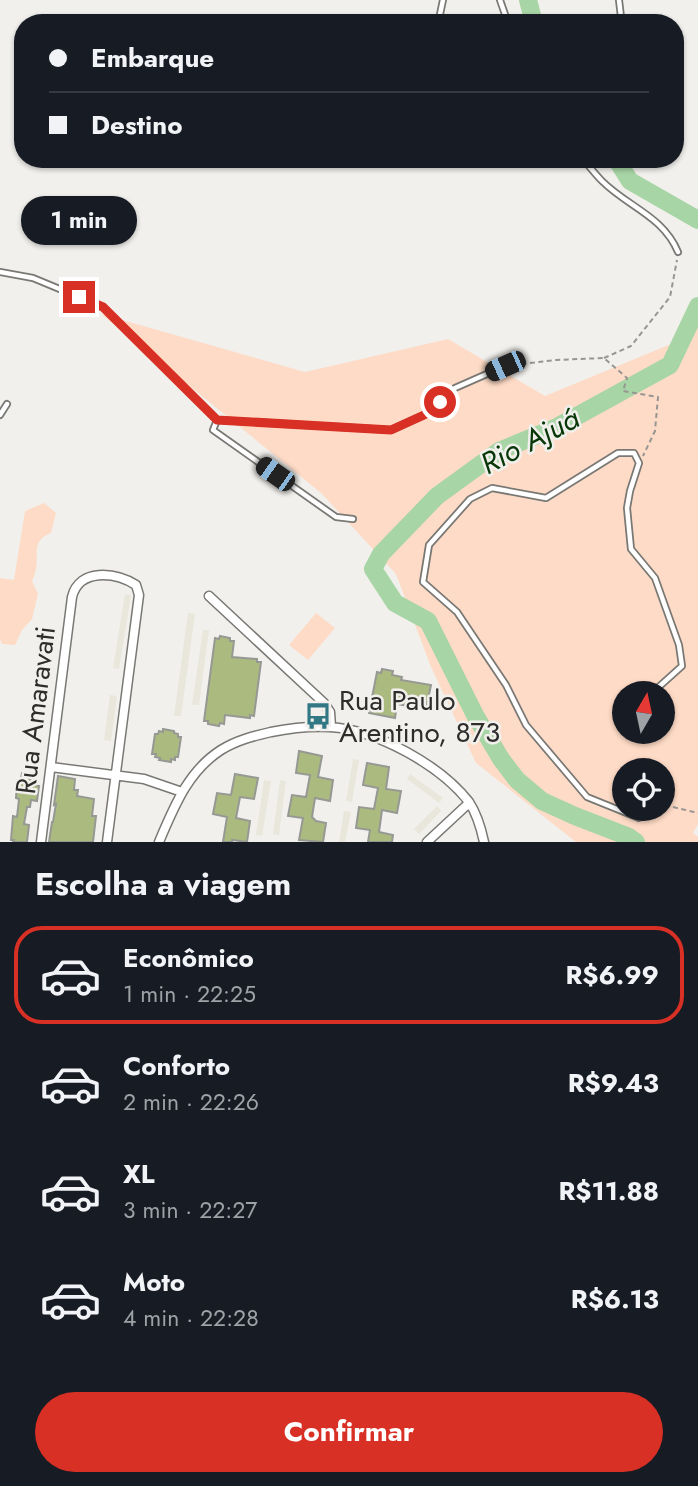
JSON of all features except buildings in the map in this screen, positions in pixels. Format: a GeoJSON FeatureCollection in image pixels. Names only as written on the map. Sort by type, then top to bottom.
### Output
{"type":"FeatureCollection","features":[{"type":"Feature","properties":{"kind":"street","name":"Rua Amaravati"},"geometry":{"type":"LineString","coordinates":[[41,842],[70,607],[78,584],[92,575],[125,580],[136,585],[138,590],[138,614],[116,775]]}},
{"type":"Feature","properties":{"kind":"street"},"geometry":{"type":"LineString","coordinates":[[209,596],[324,703],[330,712],[331,727]]}},
{"type":"Feature","properties":{"kind":"street"},"geometry":{"type":"LineString","coordinates":[[159,842],[182,792],[211,757],[252,736],[302,727],[331,727],[370,736],[408,754],[443,776],[469,803],[484,842]]}},
{"type":"Feature","properties":{"kind":"street"},"geometry":{"type":"LineString","coordinates":[[51,766],[153,781],[182,792]]}},
{"type":"Feature","properties":{"kind":"street"},"geometry":{"type":"LineString","coordinates":[[107,842],[116,775]]}},
{"type":"Feature","properties":{"kind":"street"},"geometry":{"type":"LineString","coordinates":[[427,842],[469,803]]}},
{"type":"Feature","properties":{"kind":"lane"},"geometry":{"type":"LineString","coordinates":[[591,168],[603,181],[661,225],[673,240],[678,252]]}},
{"type":"Feature","properties":{"kind":"lane"},"geometry":{"type":"LineString","coordinates":[[0,272],[33,278],[103,307],[217,420],[391,430],[424,415],[455,388],[505,366]]}},
{"type":"Feature","properties":{"kind":"lane"},"geometry":{"type":"LineString","coordinates":[[0,415],[7,404]]}},
{"type":"Feature","properties":{"kind":"lane"},"geometry":{"type":"LineString","coordinates":[[217,420],[213,430],[336,517],[353,519]]}},
{"type":"Feature","properties":{"kind":"lane"},"geometry":{"type":"LineString","coordinates":[[612,807],[587,797],[526,725],[506,685],[457,612],[423,582],[429,545],[470,499],[492,488],[546,498],[618,453],[634,453],[639,463],[627,508],[631,549],[655,578],[678,645],[682,666],[665,681]]}},
{"type":"Feature","properties":{"kind":"path"},"geometry":{"type":"LineString","coordinates":[[505,366],[604,358],[631,346],[670,296],[678,252]]}},
{"type":"Feature","properties":{"kind":"path"},"geometry":{"type":"LineString","coordinates":[[604,358],[627,378],[623,391],[658,397],[655,431],[639,463]]}},
{"type":"Feature","properties":{"kind":"path"},"geometry":{"type":"LineString","coordinates":[[675,809],[698,813]]}},
{"type":"Feature","properties":{"kind":"shaded area"},"geometry":{"type":"Polygon","coordinates":[[[698,308],[698,824],[693,833],[698,837],[698,842],[576,842],[476,763],[431,667],[396,574],[321,493],[101,314],[305,372],[448,339],[545,396],[676,342],[698,308]]]}},
{"type":"Feature","properties":{"kind":"shaded area"},"geometry":{"type":"Polygon","coordinates":[[[44,503],[56,513],[51,533],[41,540],[37,548],[36,569],[32,581],[38,594],[32,619],[22,630],[15,645],[2,644],[0,578],[14,580],[25,511],[44,503]]]}},
{"type":"Feature","properties":{"kind":"shaded area"},"geometry":{"type":"Polygon","coordinates":[[[125,594],[131,595],[119,669],[113,668],[125,594]]]}},
{"type":"Feature","properties":{"kind":"shaded area"},"geometry":{"type":"Polygon","coordinates":[[[188,613],[195,614],[181,716],[174,716],[188,613]]]}},
{"type":"Feature","properties":{"kind":"shaded area"},"geometry":{"type":"Polygon","coordinates":[[[316,613],[335,628],[308,660],[289,645],[316,613]]]}},
{"type":"Feature","properties":{"kind":"shaded area"},"geometry":{"type":"Polygon","coordinates":[[[203,630],[209,630],[199,705],[192,705],[203,630]]]}},
{"type":"Feature","properties":{"kind":"shaded area"},"geometry":{"type":"Polygon","coordinates":[[[110,695],[117,696],[111,741],[104,740],[110,695]]]}},
{"type":"Feature","properties":{"kind":"shaded area"},"geometry":{"type":"Polygon","coordinates":[[[353,759],[359,760],[352,802],[346,801],[353,759]]]}},
{"type":"Feature","properties":{"kind":"shaded area"},"geometry":{"type":"Polygon","coordinates":[[[410,774],[443,798],[439,803],[407,779],[410,774]]]}},
{"type":"Feature","properties":{"kind":"shaded area"},"geometry":{"type":"Polygon","coordinates":[[[264,780],[271,781],[262,836],[256,835],[264,780]]]}},
{"type":"Feature","properties":{"kind":"shaded area"},"geometry":{"type":"Polygon","coordinates":[[[280,780],[286,781],[279,835],[273,834],[280,780]]]}},
{"type":"Feature","properties":{"kind":"shaded area"},"geometry":{"type":"Polygon","coordinates":[[[437,806],[441,811],[419,834],[414,829],[437,806]]]}},
{"type":"Feature","properties":{"kind":"shaded area"},"geometry":{"type":"Polygon","coordinates":[[[344,811],[351,812],[345,842],[339,842],[344,811]]]}},
{"type":"Feature","properties":{"kind":"waterway","name":"Rio Ajuá"},"geometry":{"type":"LineString","coordinates":[[528,0],[532,14]]}},
{"type":"Feature","properties":{"kind":"waterway","name":"Rio Ajuá"},"geometry":{"type":"LineString","coordinates":[[622,168],[630,181],[698,220]]}},
{"type":"Feature","properties":{"kind":"waterway","name":"Rio Ajuá"},"geometry":{"type":"LineString","coordinates":[[636,842],[542,801],[517,780],[475,715],[428,621],[395,603],[373,569],[381,554],[437,496],[499,451],[557,427],[670,365],[698,306]]}},
{"type":"Feature","properties":{"kind":"place","name":"Rua Paulo Arentino, 873"},"geometry":{"type":"Point","coordinates":[318,716]}},
{"type":"Feature","properties":{"kind":"route"},"geometry":{"type":"LineString","coordinates":[[79,297],[103,307],[217,420],[391,430],[424,415],[440,402]]}}]}
